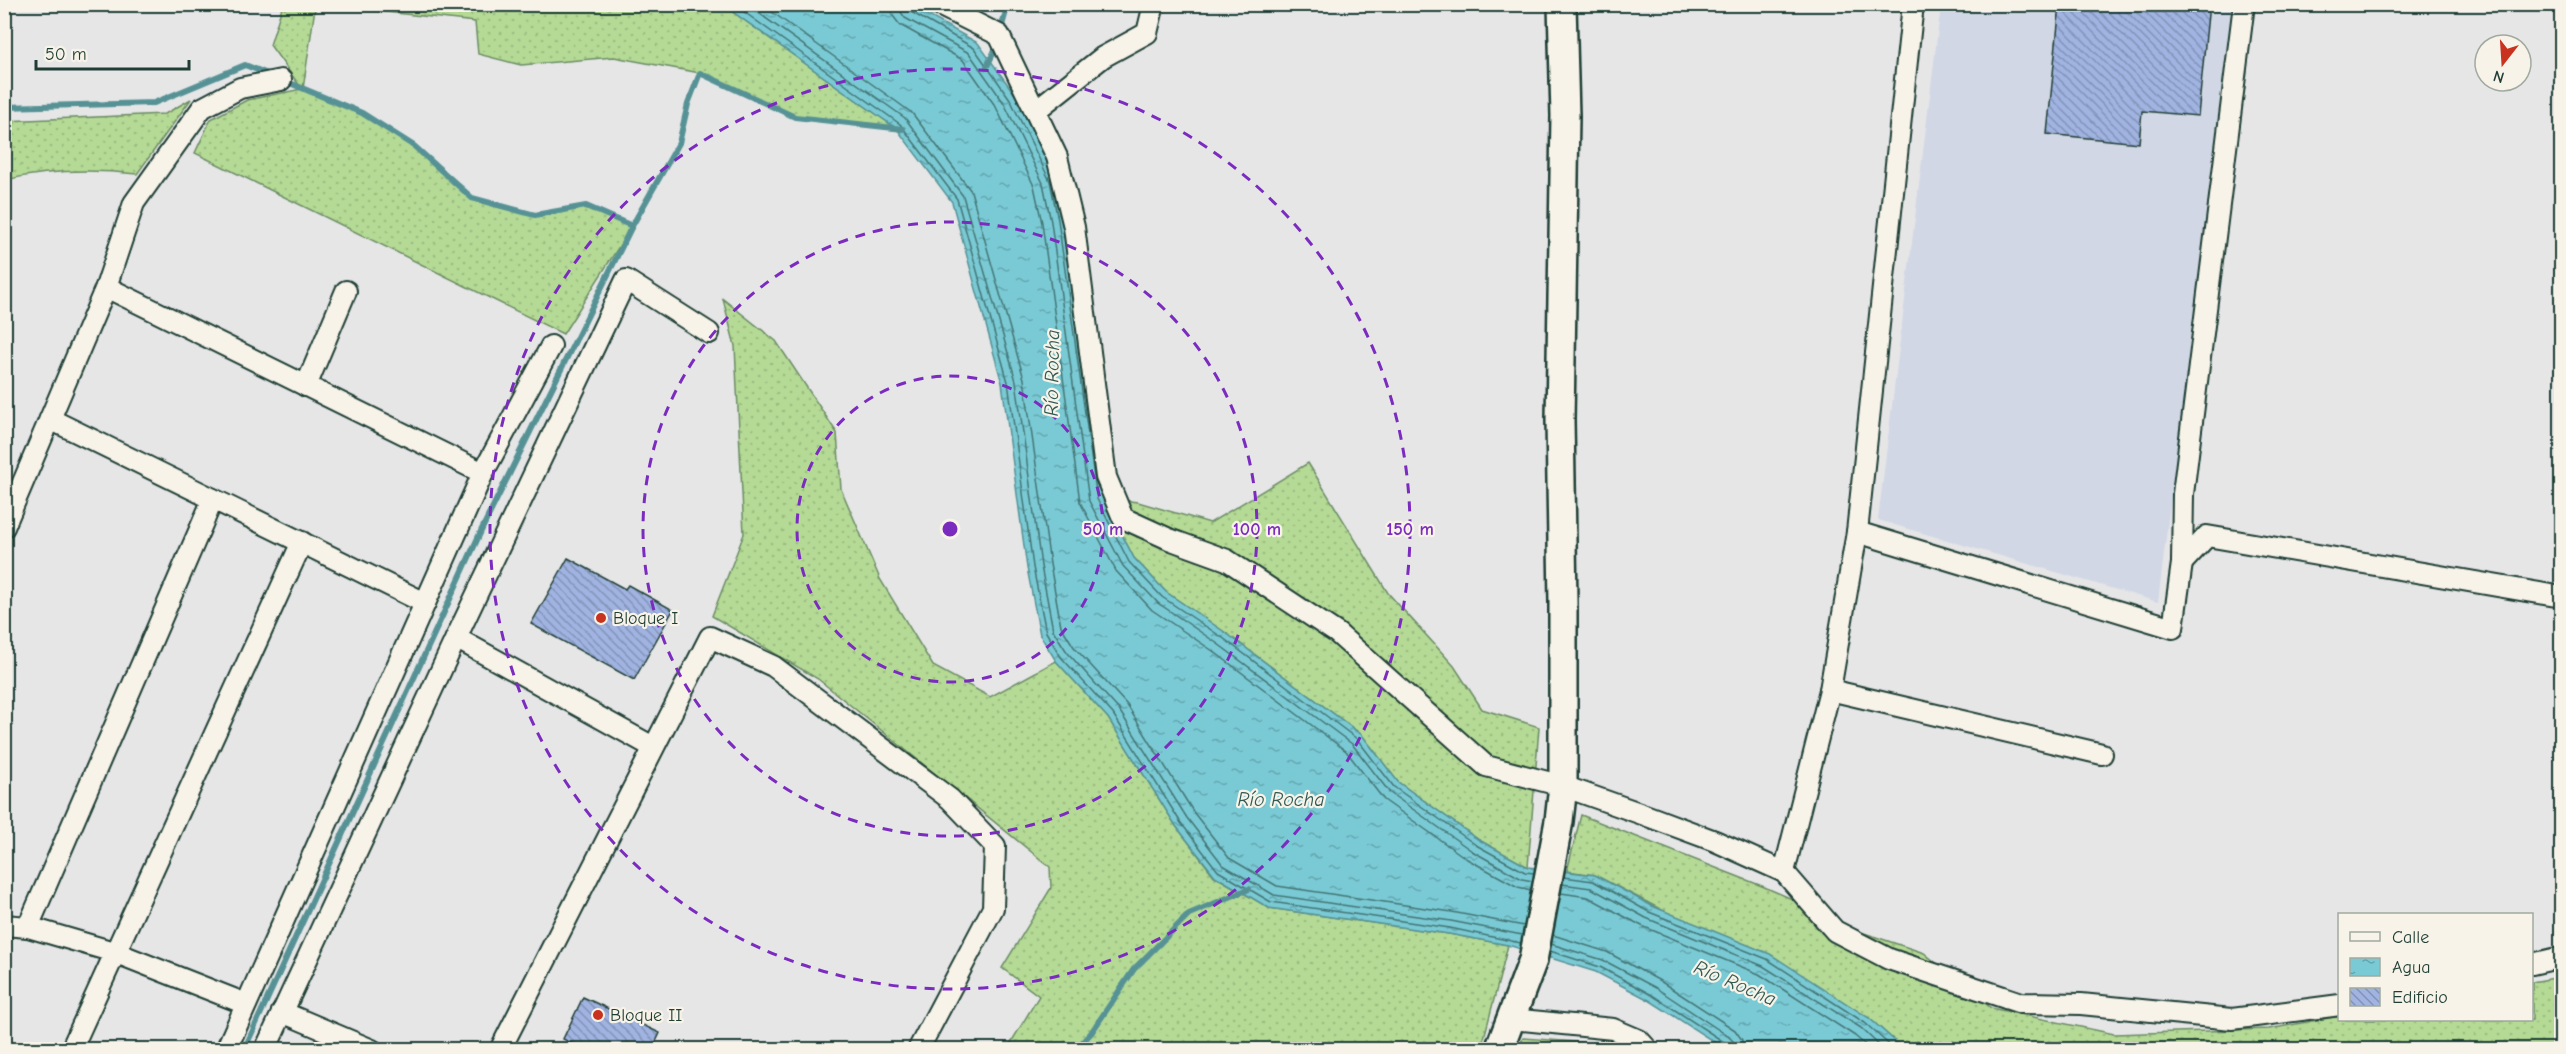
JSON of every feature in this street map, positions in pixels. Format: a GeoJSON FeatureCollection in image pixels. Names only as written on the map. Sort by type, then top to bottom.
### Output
{"type":"FeatureCollection","features":[{"type":"Feature","properties":{"kind":"main road"},"geometry":{"type":"LineString","coordinates":[[1499,1050],[1533,960],[1563,786],[1560,420],[1564,116],[1562,4]]}},
{"type":"Feature","properties":{"kind":"street"},"geometry":{"type":"LineString","coordinates":[[937,4],[999,35],[1057,157],[1074,226],[1106,477],[1123,518],[1169,539],[1227,560],[1337,633],[1486,766],[1563,786],[1715,841],[1784,872],[1835,931],[1889,959],[2021,1003],[2081,1004],[2232,1019],[2338,1005]]}},
{"type":"Feature","properties":{"kind":"street"},"geometry":{"type":"LineString","coordinates":[[1035,111],[1103,57],[1147,33],[1154,4]]}},
{"type":"Feature","properties":{"kind":"street"},"geometry":{"type":"LineString","coordinates":[[1784,872],[1830,690],[1857,532],[1913,4]]}},
{"type":"Feature","properties":{"kind":"street"},"geometry":{"type":"LineString","coordinates":[[1857,532],[2173,628],[2182,563],[2183,494],[2244,4]]}},
{"type":"Feature","properties":{"kind":"street"},"geometry":{"type":"LineString","coordinates":[[4,527],[106,287],[134,203],[202,108],[240,88],[281,80]]}},
{"type":"Feature","properties":{"kind":"street"},"geometry":{"type":"LineString","coordinates":[[265,1050],[626,279],[709,333]]}},
{"type":"Feature","properties":{"kind":"street"},"geometry":{"type":"LineString","coordinates":[[106,287],[483,473]]}},
{"type":"Feature","properties":{"kind":"street"},"geometry":{"type":"LineString","coordinates":[[306,386],[346,291]]}},
{"type":"Feature","properties":{"kind":"street"},"geometry":{"type":"LineString","coordinates":[[226,1050],[483,473],[551,346]]}},
{"type":"Feature","properties":{"kind":"street"},"geometry":{"type":"LineString","coordinates":[[50,419],[425,603]]}},
{"type":"Feature","properties":{"kind":"street"},"geometry":{"type":"LineString","coordinates":[[28,927],[213,499]]}},
{"type":"Feature","properties":{"kind":"street"},"geometry":{"type":"LineString","coordinates":[[2182,563],[2207,536],[2562,597]]}},
{"type":"Feature","properties":{"kind":"street"},"geometry":{"type":"LineString","coordinates":[[71,1050],[302,542]]}},
{"type":"Feature","properties":{"kind":"street"},"geometry":{"type":"LineString","coordinates":[[456,638],[653,747]]}},
{"type":"Feature","properties":{"kind":"street"},"geometry":{"type":"LineString","coordinates":[[500,1050],[710,638],[773,666],[950,799],[995,846],[993,908],[918,1050]]}},
{"type":"Feature","properties":{"kind":"street"},"geometry":{"type":"LineString","coordinates":[[1830,690],[2102,754]]}},
{"type":"Feature","properties":{"kind":"street"},"geometry":{"type":"LineString","coordinates":[[4,926],[28,927],[114,952],[246,1004]]}},
{"type":"Feature","properties":{"kind":"street"},"geometry":{"type":"LineString","coordinates":[[2533,964],[2562,957]]}},
{"type":"Feature","properties":{"kind":"street"},"geometry":{"type":"LineString","coordinates":[[282,1012],[372,1050]]}},
{"type":"Feature","properties":{"kind":"street"},"geometry":{"type":"LineString","coordinates":[[1512,1019],[1613,1029],[1639,1040],[1648,1050]]}},
{"type":"Feature","properties":{"kind":"shaded area"},"geometry":{"type":"Polygon","coordinates":[[[1941,5],[2232,5],[2158,602],[1878,520],[1941,5]]]}},
{"type":"Feature","properties":{"kind":"green space"},"geometry":{"type":"Polygon","coordinates":[[[283,4],[723,5],[897,129],[795,117],[700,73],[614,57],[521,65],[478,54],[475,22],[360,9],[315,8],[303,89],[362,113],[414,146],[472,198],[535,215],[586,206],[632,226],[563,334],[195,153],[211,119],[247,100],[302,89],[270,45],[283,4]]]}},
{"type":"Feature","properties":{"kind":"green space"},"geometry":{"type":"Polygon","coordinates":[[[191,99],[137,174],[71,171],[5,180],[5,121],[165,114],[191,99]]]}},
{"type":"Feature","properties":{"kind":"green space"},"geometry":{"type":"Polygon","coordinates":[[[723,299],[776,341],[837,433],[841,489],[880,579],[933,666],[990,697],[1056,661],[1108,718],[1176,826],[1214,876],[1269,908],[1449,934],[1508,945],[1484,1038],[1479,1049],[1210,1050],[1205,1045],[1200,1050],[1007,1049],[1039,996],[1002,968],[1051,888],[1050,867],[818,679],[712,616],[744,534],[735,346],[723,299]]]}},
{"type":"Feature","properties":{"kind":"green space"},"geometry":{"type":"Polygon","coordinates":[[[1308,463],[1388,593],[1454,666],[1482,709],[1539,727],[1528,867],[1479,840],[1398,782],[1362,735],[1226,633],[1166,592],[1134,558],[1103,498],[1138,502],[1210,523],[1308,463]]]}},
{"type":"Feature","properties":{"kind":"green space"},"geometry":{"type":"Polygon","coordinates":[[[1581,815],[1762,886],[1808,906],[1826,918],[1924,953],[1991,1008],[2114,1034],[2269,1029],[2338,1016],[2338,1021],[2533,1021],[2533,982],[2561,977],[2561,1049],[1904,1049],[1869,1018],[1595,875],[1567,871],[1581,815]]]}},
{"type":"Feature","properties":{"kind":"green space"},"geometry":{"type":"Polygon","coordinates":[[[1523,1038],[1630,1046],[1633,1049],[1518,1050],[1523,1038]]]}},
{"type":"Feature","properties":{"kind":"water","name":"Río Rocha"},"geometry":{"type":"Polygon","coordinates":[[[723,5],[909,5],[978,43],[1016,96],[1056,179],[1064,219],[1103,498],[1134,558],[1166,592],[1226,633],[1362,735],[1398,782],[1479,840],[1528,867],[1595,875],[1652,906],[1770,954],[1869,1018],[1904,1049],[1725,1049],[1649,1000],[1596,972],[1508,945],[1449,934],[1269,908],[1215,876],[1176,826],[1108,718],[1056,661],[1040,635],[1027,568],[1002,383],[952,202],[897,129],[723,5]]]}},
{"type":"Feature","properties":{"kind":"building"},"geometry":{"type":"Polygon","coordinates":[[[2060,4],[2209,4],[2198,116],[2142,111],[2139,143],[2047,134],[2060,4]]]}},
{"type":"Feature","properties":{"kind":"building","name":"Bloque I"},"geometry":{"type":"Polygon","coordinates":[[[568,558],[625,589],[628,585],[673,610],[634,680],[531,624],[568,558]]]}},
{"type":"Feature","properties":{"kind":"building","name":"Bloque II"},"geometry":{"type":"Polygon","coordinates":[[[583,997],[660,1033],[652,1050],[585,1050],[563,1039],[583,997]]]}},
{"type":"Feature","properties":{"kind":"waterway"},"geometry":{"type":"LineString","coordinates":[[1000,33],[1008,4]]}},
{"type":"Feature","properties":{"kind":"waterway"},"geometry":{"type":"LineString","coordinates":[[987,66],[997,46]]}},
{"type":"Feature","properties":{"kind":"waterway"},"geometry":{"type":"LineString","coordinates":[[4,107],[154,103],[245,65],[270,75]]}},
{"type":"Feature","properties":{"kind":"waterway"},"geometry":{"type":"LineString","coordinates":[[244,1050],[482,529],[632,226],[679,143],[688,104],[700,73],[795,117],[903,129]]}},
{"type":"Feature","properties":{"kind":"waterway"},"geometry":{"type":"LineString","coordinates":[[285,81],[362,113],[414,146],[472,198],[535,215],[586,206],[632,226]]}},
{"type":"Feature","properties":{"kind":"waterway"},"geometry":{"type":"LineString","coordinates":[[1075,1050],[1091,1033],[1134,969],[1189,914],[1249,889]]}},
{"type":"Feature","properties":{"kind":"place","name":"Bloque I"},"geometry":{"type":"Point","coordinates":[601,618]}},
{"type":"Feature","properties":{"kind":"place","name":"Bloque II"},"geometry":{"type":"Point","coordinates":[598,1015]}}]}
